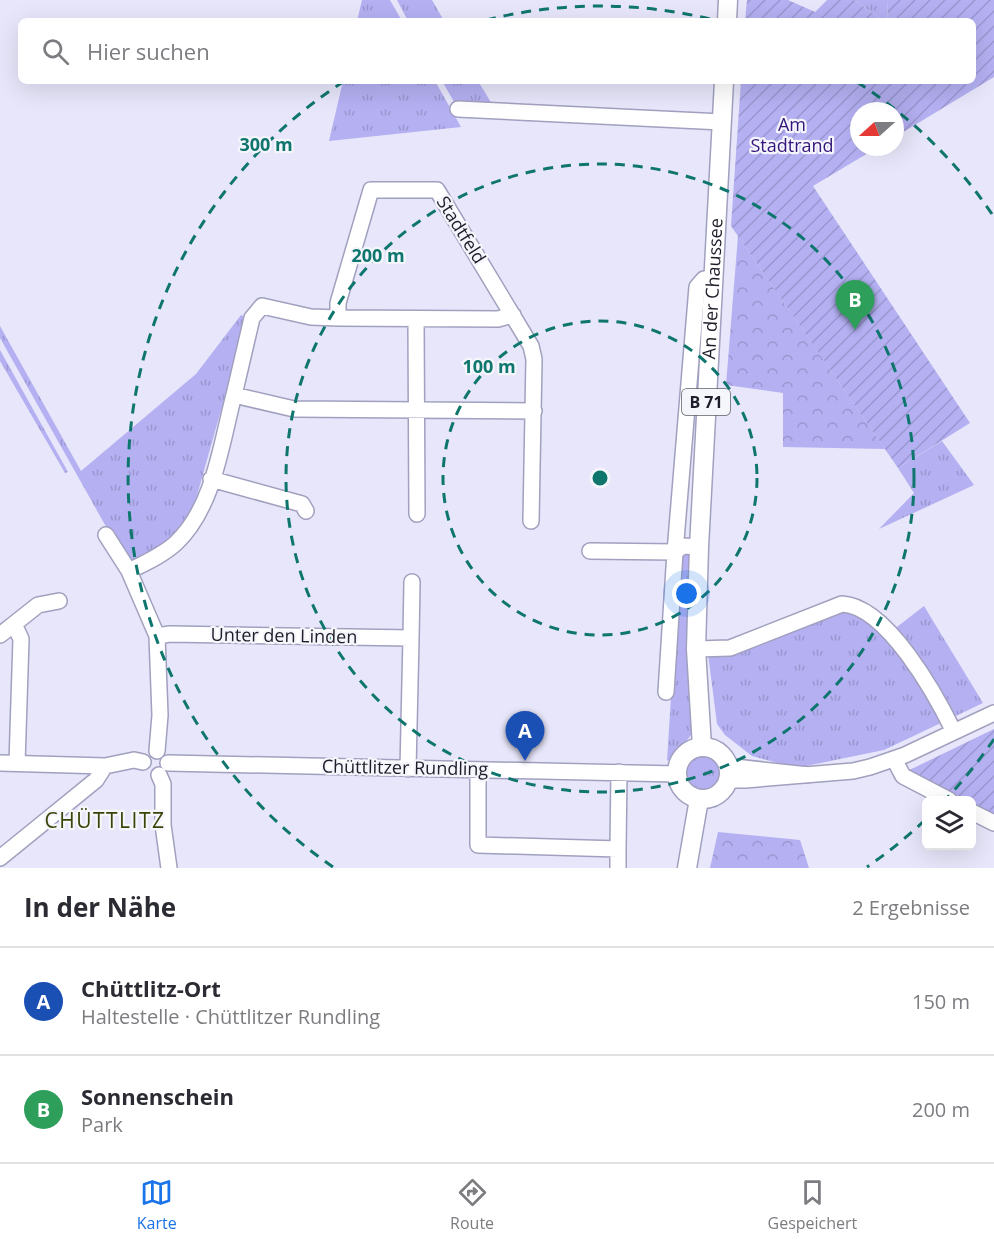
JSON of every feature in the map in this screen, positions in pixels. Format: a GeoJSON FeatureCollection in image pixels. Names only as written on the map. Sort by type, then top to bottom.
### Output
{"type":"FeatureCollection","features":[{"type":"Feature","properties":{"kind":"main road"},"geometry":{"type":"LineString","coordinates":[[727,18],[728,0]]}},
{"type":"Feature","properties":{"kind":"main road","name":"An der Chaussee"},"geometry":{"type":"LineString","coordinates":[[702,747],[696,649],[699,547],[724,84]]}},
{"type":"Feature","properties":{"kind":"main road"},"geometry":{"type":"LineString","coordinates":[[702,747],[721,754],[729,774],[719,794],[699,799],[684,790],[677,774],[684,756],[702,747]]}},
{"type":"Feature","properties":{"kind":"main road"},"geometry":{"type":"LineString","coordinates":[[687,868],[699,799]]}},
{"type":"Feature","properties":{"kind":"street"},"geometry":{"type":"LineString","coordinates":[[458,109],[722,122]]}},
{"type":"Feature","properties":{"kind":"street","name":"Stadtfeld"},"geometry":{"type":"LineString","coordinates":[[338,318],[338,303],[371,190],[437,190],[531,346],[534,411],[531,521]]}},
{"type":"Feature","properties":{"kind":"street"},"geometry":{"type":"LineString","coordinates":[[666,692],[697,287],[704,279],[713,279]]}},
{"type":"Feature","properties":{"kind":"street"},"geometry":{"type":"LineString","coordinates":[[129,572],[168,549],[186,532],[201,511],[234,395],[252,318],[262,306],[311,317],[338,318],[498,319],[513,315]]}},
{"type":"Feature","properties":{"kind":"street"},"geometry":{"type":"LineString","coordinates":[[416,319],[417,514]]}},
{"type":"Feature","properties":{"kind":"street"},"geometry":{"type":"LineString","coordinates":[[234,395],[294,409],[534,411]]}},
{"type":"Feature","properties":{"kind":"street"},"geometry":{"type":"LineString","coordinates":[[211,479],[302,504],[306,511]]}},
{"type":"Feature","properties":{"kind":"street"},"geometry":{"type":"LineString","coordinates":[[106,535],[129,572],[157,636],[160,705],[157,751]]}},
{"type":"Feature","properties":{"kind":"street"},"geometry":{"type":"LineString","coordinates":[[590,551],[675,552],[683,546],[699,547]]}},
{"type":"Feature","properties":{"kind":"street"},"geometry":{"type":"LineString","coordinates":[[408,769],[412,582]]}},
{"type":"Feature","properties":{"kind":"street"},"geometry":{"type":"LineString","coordinates":[[0,635],[38,605],[59,601]]}},
{"type":"Feature","properties":{"kind":"street"},"geometry":{"type":"LineString","coordinates":[[696,649],[730,648],[842,604],[855,604],[908,652],[954,732]]}},
{"type":"Feature","properties":{"kind":"street"},"geometry":{"type":"LineString","coordinates":[[14,624],[19,630],[21,639],[17,763]]}},
{"type":"Feature","properties":{"kind":"street","name":"Unter den Linden"},"geometry":{"type":"LineString","coordinates":[[157,636],[170,634],[411,638]]}},
{"type":"Feature","properties":{"kind":"street"},"geometry":{"type":"LineString","coordinates":[[729,774],[735,780],[853,771],[894,759],[994,713]]}},
{"type":"Feature","properties":{"kind":"street"},"geometry":{"type":"LineString","coordinates":[[143,762],[148,753],[157,751],[166,756],[163,825],[169,868]]}},
{"type":"Feature","properties":{"kind":"street"},"geometry":{"type":"LineString","coordinates":[[894,759],[903,776],[940,796]]}},
{"type":"Feature","properties":{"kind":"street"},"geometry":{"type":"LineString","coordinates":[[0,763],[105,766],[134,760],[143,762]]}},
{"type":"Feature","properties":{"kind":"street"},"geometry":{"type":"LineString","coordinates":[[143,762],[149,774],[164,769]]}},
{"type":"Feature","properties":{"kind":"street"},"geometry":{"type":"LineString","coordinates":[[0,858],[96,780],[105,766]]}},
{"type":"Feature","properties":{"kind":"street","name":"Chüttlitzer Rundling"},"geometry":{"type":"LineString","coordinates":[[164,769],[408,769],[677,774]]}},
{"type":"Feature","properties":{"kind":"street"},"geometry":{"type":"LineString","coordinates":[[478,770],[478,845],[618,849]]}},
{"type":"Feature","properties":{"kind":"street"},"geometry":{"type":"LineString","coordinates":[[618,868],[619,772]]}},
{"type":"Feature","properties":{"kind":"street"},"geometry":{"type":"LineString","coordinates":[[976,814],[994,823]]}},
{"type":"Feature","properties":{"kind":"green space"},"geometry":{"type":"Polygon","coordinates":[[[362,0],[390,0],[400,18],[358,18],[362,0]]]}},
{"type":"Feature","properties":{"kind":"green space"},"geometry":{"type":"Polygon","coordinates":[[[397,0],[432,0],[442,18],[406,18],[397,0]]]}},
{"type":"Feature","properties":{"kind":"green space"},"geometry":{"type":"Polygon","coordinates":[[[747,0],[788,0],[815,12],[827,0],[854,0],[880,18],[745,18],[747,0]]]}},
{"type":"Feature","properties":{"kind":"green space"},"geometry":{"type":"Polygon","coordinates":[[[854,0],[887,0],[888,18],[880,18],[854,0]]]}},
{"type":"Feature","properties":{"kind":"green space","name":"Am Stadtrand"},"geometry":{"type":"Polygon","coordinates":[[[887,0],[994,0],[994,77],[904,132],[904,102],[850,102],[850,156],[863,156],[813,186],[970,423],[898,468],[731,226],[741,84],[976,84],[976,18],[888,18],[887,0]]]}},
{"type":"Feature","properties":{"kind":"green space"},"geometry":{"type":"Polygon","coordinates":[[[342,84],[437,84],[461,127],[329,141],[342,84]]]}},
{"type":"Feature","properties":{"kind":"green space"},"geometry":{"type":"Polygon","coordinates":[[[444,84],[480,84],[495,109],[457,107],[444,84]]]}},
{"type":"Feature","properties":{"kind":"green space"},"geometry":{"type":"Polygon","coordinates":[[[738,236],[885,449],[783,447],[783,393],[726,385],[738,236]]]}},
{"type":"Feature","properties":{"kind":"green space"},"geometry":{"type":"Polygon","coordinates":[[[241,315],[247,318],[194,506],[174,535],[161,546],[133,562],[118,548],[0,338],[0,326],[81,471],[196,374],[241,315]]]}},
{"type":"Feature","properties":{"kind":"green space"},"geometry":{"type":"Polygon","coordinates":[[[0,350],[68,472],[65,473],[0,361],[0,350]]]}},
{"type":"Feature","properties":{"kind":"green space"},"geometry":{"type":"Polygon","coordinates":[[[942,441],[974,485],[879,529],[914,493],[898,468],[942,441]]]}},
{"type":"Feature","properties":{"kind":"green space"},"geometry":{"type":"Polygon","coordinates":[[[687,552],[692,558],[691,735],[674,757],[667,761],[680,553],[687,552]]]}},
{"type":"Feature","properties":{"kind":"green space"},"geometry":{"type":"Polygon","coordinates":[[[856,601],[893,630],[924,606],[983,703],[884,750],[796,768],[752,756],[725,735],[717,724],[708,654],[856,601]]]}},
{"type":"Feature","properties":{"kind":"green space"},"geometry":{"type":"Polygon","coordinates":[[[994,729],[994,827],[976,818],[976,796],[931,796],[893,778],[994,729]]]}},
{"type":"Feature","properties":{"kind":"green space"},"geometry":{"type":"Polygon","coordinates":[[[702,755],[715,760],[720,773],[715,786],[702,791],[689,786],[684,773],[689,760],[702,755]]]}},
{"type":"Feature","properties":{"kind":"green space"},"geometry":{"type":"Polygon","coordinates":[[[718,832],[800,840],[809,868],[710,868],[718,832]]]}},
{"type":"Feature","properties":{"kind":"place","name":"Sonnenschein"},"geometry":{"type":"Point","coordinates":[855,330]}},
{"type":"Feature","properties":{"kind":"place","name":"Chüttlitz-Ort"},"geometry":{"type":"Point","coordinates":[525,761]}},
{"type":"Feature","properties":{"kind":"district","name":"CHÜTTLITZ"},"geometry":{"type":"Point","coordinates":[105,821]}}]}
